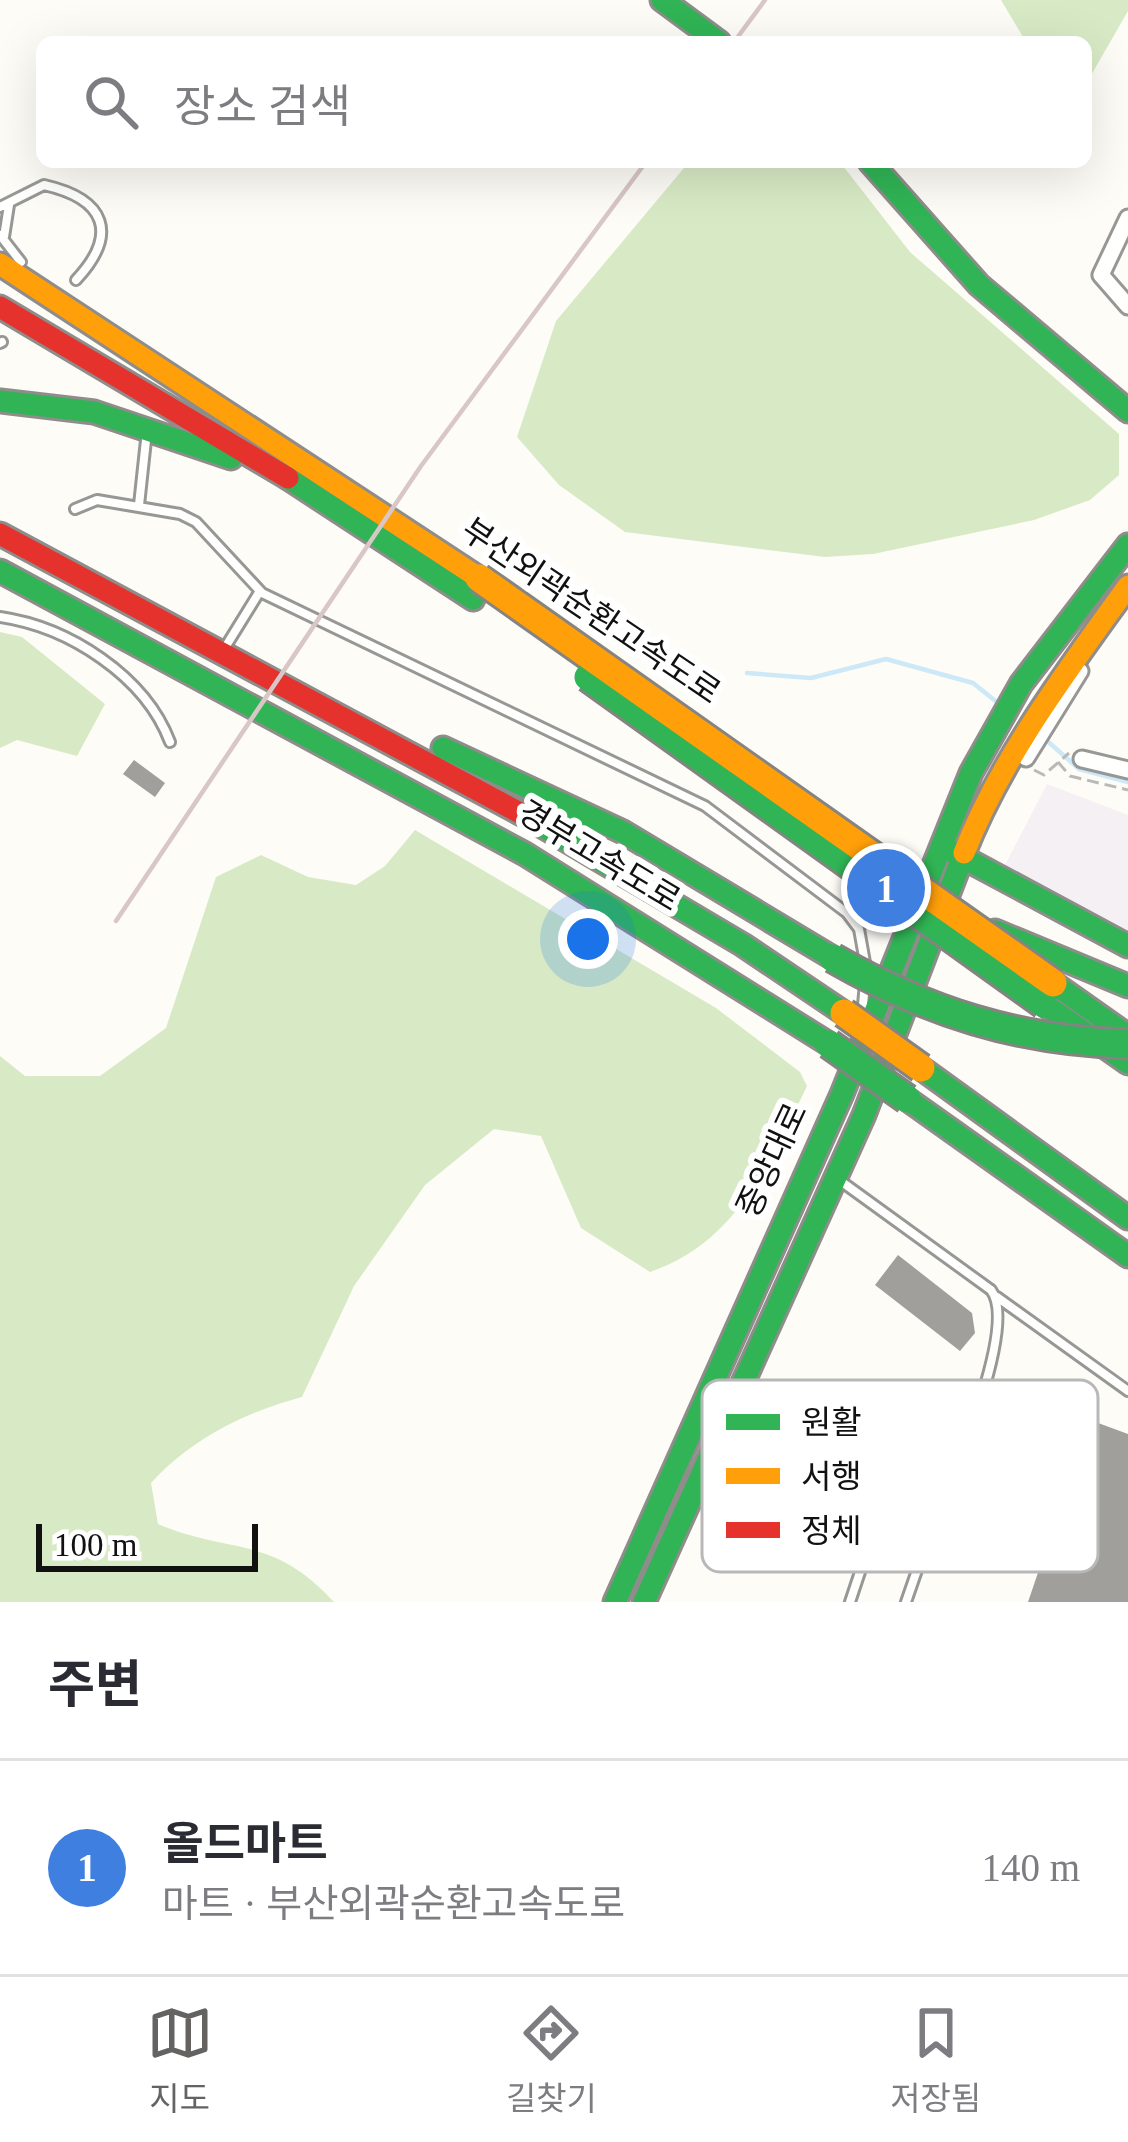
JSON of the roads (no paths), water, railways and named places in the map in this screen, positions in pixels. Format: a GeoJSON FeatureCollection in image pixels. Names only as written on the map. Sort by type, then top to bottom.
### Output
{"type":"FeatureCollection","features":[{"type":"Feature","properties":{"kind":"main road"},"geometry":{"type":"LineString","coordinates":[[662,0],[711,36]]}},
{"type":"Feature","properties":{"kind":"main road"},"geometry":{"type":"LineString","coordinates":[[875,168],[979,285],[1128,411]]}},
{"type":"Feature","properties":{"kind":"main road","name":"부산외곽순환고속도로"},"geometry":{"type":"LineString","coordinates":[[2,246],[96,325],[1052,983],[1128,1063]]}},
{"type":"Feature","properties":{"kind":"main road","name":"부산외곽순환고속도로"},"geometry":{"type":"LineString","coordinates":[[0,307],[476,589],[949,908],[1128,1040]]}},
{"type":"Feature","properties":{"kind":"main road"},"geometry":{"type":"LineString","coordinates":[[0,401],[55,405],[147,427],[210,449],[335,508]]}},
{"type":"Feature","properties":{"kind":"main road","name":"경부고속도로"},"geometry":{"type":"LineString","coordinates":[[0,534],[300,691],[592,853],[844,1013],[1128,1218]]}},
{"type":"Feature","properties":{"kind":"main road"},"geometry":{"type":"LineString","coordinates":[[1011,755],[1022,684],[1128,544]]}},
{"type":"Feature","properties":{"kind":"main road","name":"경부고속도로"},"geometry":{"type":"LineString","coordinates":[[0,571],[477,825],[768,1001],[1128,1256]]}},
{"type":"Feature","properties":{"kind":"main road"},"geometry":{"type":"LineString","coordinates":[[1011,755],[1052,704],[1128,586]]}},
{"type":"Feature","properties":{"kind":"main road"},"geometry":{"type":"LineString","coordinates":[[300,691],[563,800],[892,994],[982,1029],[1040,1041],[1128,1040]]}},
{"type":"Feature","properties":{"kind":"main road","name":"중앙대로"},"geometry":{"type":"LineString","coordinates":[[736,1380],[823,1168],[858,1053],[951,851],[1011,755]]}},
{"type":"Feature","properties":{"kind":"main road"},"geometry":{"type":"LineString","coordinates":[[951,851],[1095,933],[1128,946]]}},
{"type":"Feature","properties":{"kind":"main road","name":"중앙대로"},"geometry":{"type":"LineString","coordinates":[[721,1380],[823,1168],[907,1013],[951,851]]}},
{"type":"Feature","properties":{"kind":"main road"},"geometry":{"type":"LineString","coordinates":[[1052,983],[1128,986]]}},
{"type":"Feature","properties":{"kind":"main road","name":"중앙대로"},"geometry":{"type":"LineString","coordinates":[[615,1602],[702,1420]]}},
{"type":"Feature","properties":{"kind":"main road","name":"중앙대로"},"geometry":{"type":"LineString","coordinates":[[644,1602],[702,1461]]}},
{"type":"Feature","properties":{"kind":"street"},"geometry":{"type":"LineString","coordinates":[[1128,218],[1101,275],[1128,306]]}},
{"type":"Feature","properties":{"kind":"street"},"geometry":{"type":"LineString","coordinates":[[1052,704],[1128,606]]}},
{"type":"Feature","properties":{"kind":"street"},"geometry":{"type":"LineString","coordinates":[[1076,756],[1128,770]]}},
{"type":"Feature","properties":{"kind":"lane"},"geometry":{"type":"LineString","coordinates":[[0,207],[44,185],[93,208],[101,222],[101,244],[76,280]]}},
{"type":"Feature","properties":{"kind":"lane"},"geometry":{"type":"LineString","coordinates":[[2,246],[4,214],[14,200]]}},
{"type":"Feature","properties":{"kind":"lane"},"geometry":{"type":"LineString","coordinates":[[139,505],[147,427]]}},
{"type":"Feature","properties":{"kind":"lane"},"geometry":{"type":"LineString","coordinates":[[75,509],[98,500],[139,505],[196,522],[260,591],[691,799],[746,834],[847,913],[860,929],[866,966],[858,1053]]}},
{"type":"Feature","properties":{"kind":"lane"},"geometry":{"type":"LineString","coordinates":[[221,652],[260,591]]}},
{"type":"Feature","properties":{"kind":"lane"},"geometry":{"type":"LineString","coordinates":[[0,617],[21,620],[82,646],[152,701],[170,742]]}},
{"type":"Feature","properties":{"kind":"lane"},"geometry":{"type":"LineString","coordinates":[[823,1168],[1128,1391]]}},
{"type":"Feature","properties":{"kind":"lane"},"geometry":{"type":"LineString","coordinates":[[985,1380],[1000,1332],[996,1296]]}},
{"type":"Feature","properties":{"kind":"lane"},"geometry":{"type":"LineString","coordinates":[[850,1602],[860,1572]]}},
{"type":"Feature","properties":{"kind":"lane"},"geometry":{"type":"LineString","coordinates":[[906,1602],[917,1572]]}},
{"type":"Feature","properties":{"kind":"waterway"},"geometry":{"type":"LineString","coordinates":[[747,673],[811,678],[886,659],[973,683],[998,703]]}},
{"type":"Feature","properties":{"kind":"waterway"},"geometry":{"type":"LineString","coordinates":[[1045,739],[1079,769],[1128,782]]}},
{"type":"Feature","properties":{"kind":"railway"},"geometry":{"type":"LineString","coordinates":[[738,36],[765,0]]}},
{"type":"Feature","properties":{"kind":"railway"},"geometry":{"type":"LineString","coordinates":[[116,921],[421,466],[642,168]]}},
{"type":"Feature","properties":{"kind":"place","name":"올드마트"},"geometry":{"type":"Point","coordinates":[886,888]}}]}
